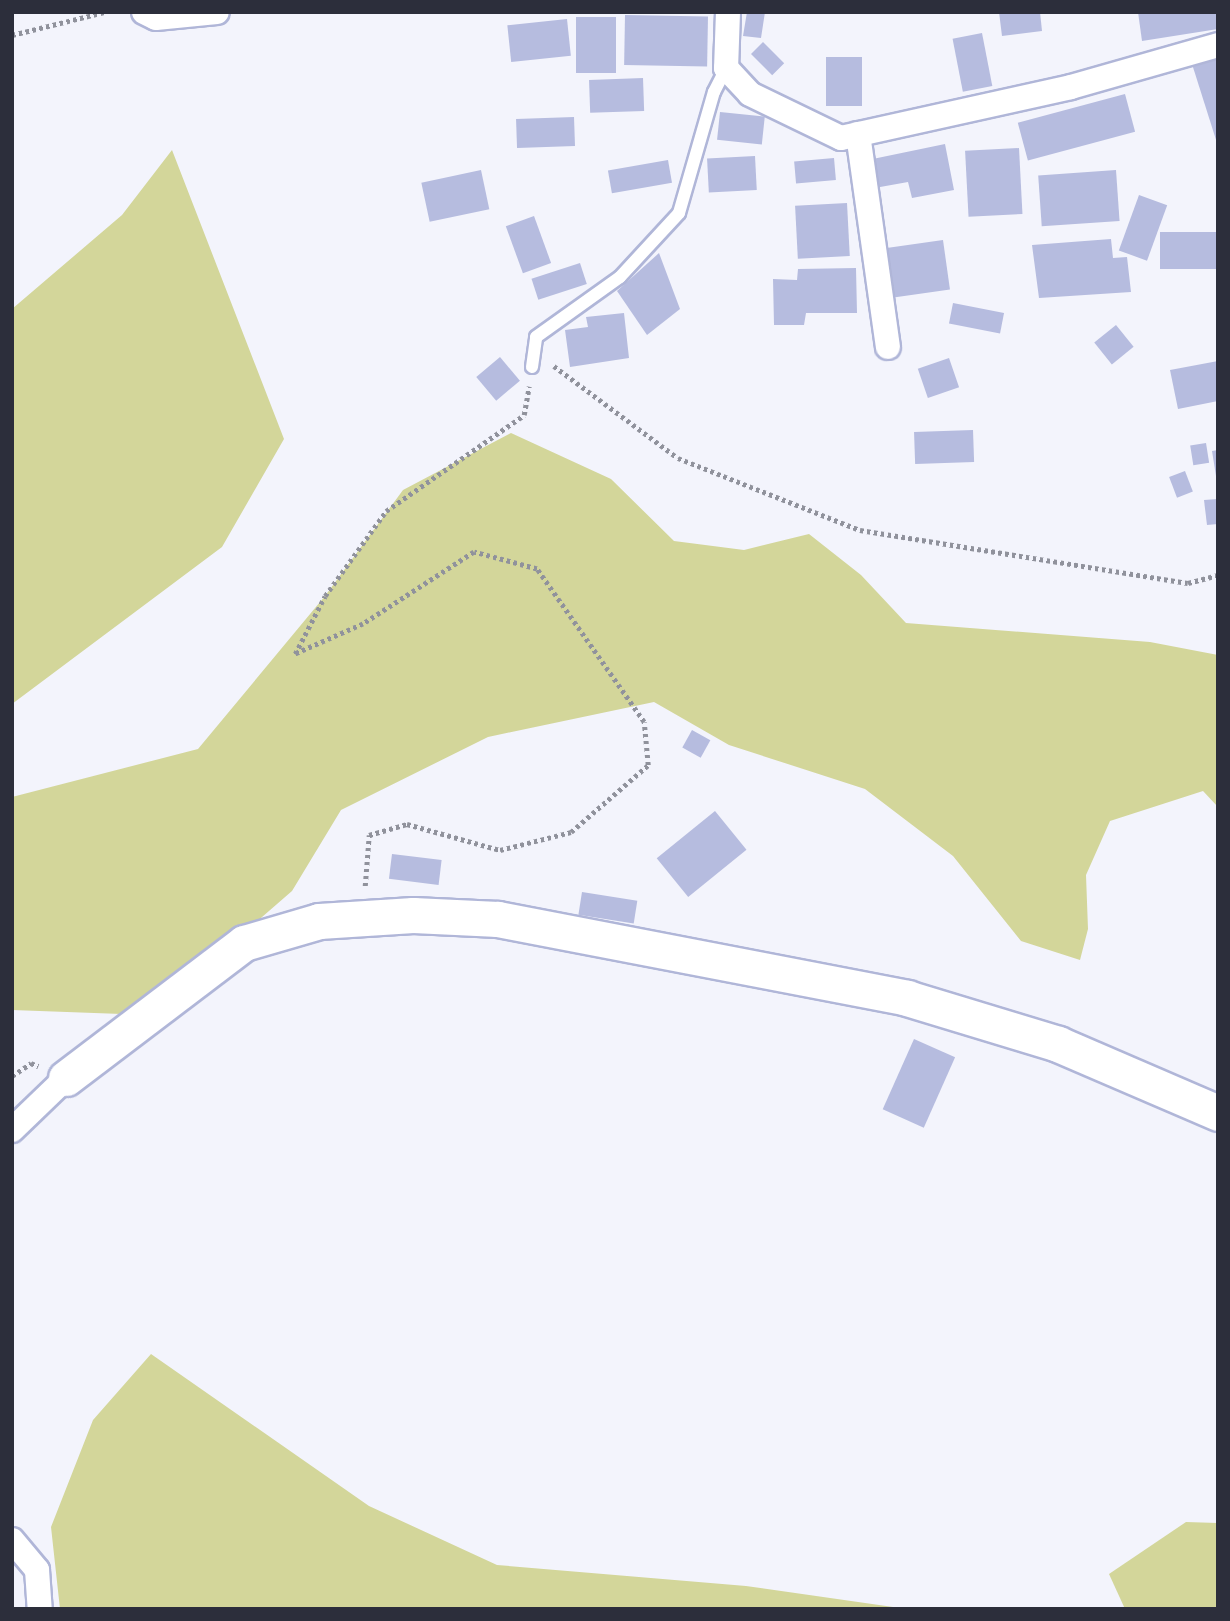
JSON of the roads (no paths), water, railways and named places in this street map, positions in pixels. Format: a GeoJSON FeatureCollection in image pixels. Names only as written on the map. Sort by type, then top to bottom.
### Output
{"type":"FeatureCollection","features":[{"type":"Feature","properties":{"kind":"street"},"geometry":{"type":"LineString","coordinates":[[144,12],[156,18],[217,12]]}},
{"type":"Feature","properties":{"kind":"street"},"geometry":{"type":"LineString","coordinates":[[728,12],[726,68],[750,93],[841,138],[1071,87],[1218,45]]}},
{"type":"Feature","properties":{"kind":"street"},"geometry":{"type":"LineString","coordinates":[[858,134],[888,347]]}},
{"type":"Feature","properties":{"kind":"street"},"geometry":{"type":"LineString","coordinates":[[12,1130],[66,1078],[244,943],[319,921],[363,918],[498,919],[907,998],[1058,1044],[1218,1113]]}},
{"type":"Feature","properties":{"kind":"street"},"geometry":{"type":"LineString","coordinates":[[12,1540],[37,1570],[40,1609]]}},
{"type":"Feature","properties":{"kind":"lane"},"geometry":{"type":"LineString","coordinates":[[532,367],[536,353],[536,337],[620,276],[678,213],[714,92],[726,68]]}}]}
